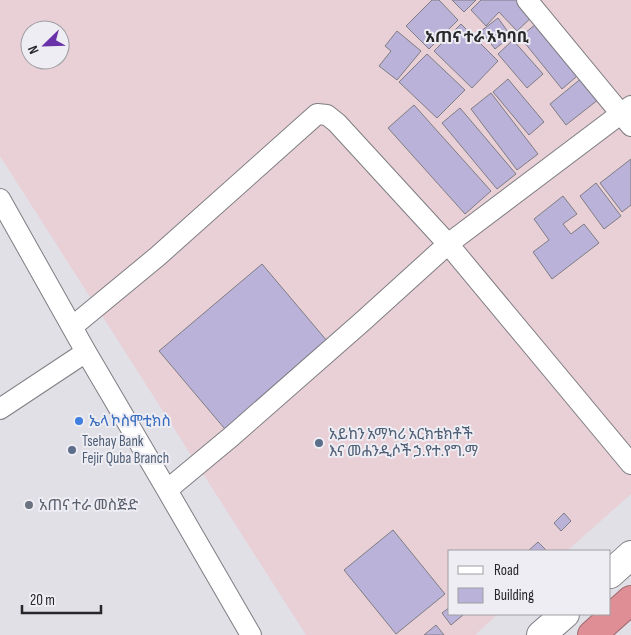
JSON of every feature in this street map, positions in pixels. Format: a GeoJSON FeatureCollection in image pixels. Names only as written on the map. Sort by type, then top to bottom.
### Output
{"type":"FeatureCollection","features":[{"type":"Feature","properties":{"kind":"highway"},"geometry":{"type":"LineString","coordinates":[[592,635],[631,600]]}},
{"type":"Feature","properties":{"kind":"main road"},"geometry":{"type":"LineString","coordinates":[[611,573],[631,555]]}},
{"type":"Feature","properties":{"kind":"main road"},"geometry":{"type":"LineString","coordinates":[[541,635],[564,615]]}},
{"type":"Feature","properties":{"kind":"street"},"geometry":{"type":"LineString","coordinates":[[167,490],[356,328],[448,244],[628,115],[527,0]]}},
{"type":"Feature","properties":{"kind":"street"},"geometry":{"type":"LineString","coordinates":[[72,327],[158,256],[317,114],[327,115],[337,123],[448,244],[631,464]]}},
{"type":"Feature","properties":{"kind":"street"},"geometry":{"type":"LineString","coordinates":[[0,199],[86,352],[251,635]]}},
{"type":"Feature","properties":{"kind":"street"},"geometry":{"type":"LineString","coordinates":[[0,409],[86,352]]}},
{"type":"Feature","properties":{"kind":"shaded area"},"geometry":{"type":"Polygon","coordinates":[[[0,0],[631,0],[631,494],[568,550],[448,550],[448,615],[497,615],[475,635],[306,635],[0,156],[0,0]]]}},
{"type":"Feature","properties":{"kind":"building"},"geometry":{"type":"Polygon","coordinates":[[[432,0],[439,0],[458,20],[429,49],[406,26],[432,0]]]}},
{"type":"Feature","properties":{"kind":"building"},"geometry":{"type":"Polygon","coordinates":[[[452,0],[476,0],[464,12],[452,0]]]}},
{"type":"Feature","properties":{"kind":"building"},"geometry":{"type":"Polygon","coordinates":[[[481,0],[520,0],[534,15],[517,31],[499,12],[486,26],[471,10],[481,0]]]}},
{"type":"Feature","properties":{"kind":"building"},"geometry":{"type":"Polygon","coordinates":[[[498,18],[511,36],[495,49],[481,31],[498,18]]]}},
{"type":"Feature","properties":{"kind":"building"},"geometry":{"type":"Polygon","coordinates":[[[541,20],[583,71],[562,89],[520,37],[541,20]]]}},
{"type":"Feature","properties":{"kind":"building"},"geometry":{"type":"Polygon","coordinates":[[[461,24],[498,61],[472,88],[434,51],[461,24]]]}},
{"type":"Feature","properties":{"kind":"building"},"geometry":{"type":"Polygon","coordinates":[[[397,31],[421,51],[397,80],[379,66],[391,51],[385,46],[397,31]]]}},
{"type":"Feature","properties":{"kind":"building"},"geometry":{"type":"Polygon","coordinates":[[[513,40],[543,74],[527,88],[498,54],[513,40]]]}},
{"type":"Feature","properties":{"kind":"building"},"geometry":{"type":"Polygon","coordinates":[[[427,54],[465,90],[437,118],[399,82],[427,54]]]}},
{"type":"Feature","properties":{"kind":"building"},"geometry":{"type":"Polygon","coordinates":[[[583,77],[599,99],[566,125],[550,104],[583,77]]]}},
{"type":"Feature","properties":{"kind":"building"},"geometry":{"type":"Polygon","coordinates":[[[508,79],[544,122],[529,135],[493,92],[508,79]]]}},
{"type":"Feature","properties":{"kind":"building"},"geometry":{"type":"Polygon","coordinates":[[[491,93],[538,154],[517,170],[471,109],[491,93]]]}},
{"type":"Feature","properties":{"kind":"building"},"geometry":{"type":"Polygon","coordinates":[[[414,105],[491,191],[465,214],[388,128],[414,105]]]}},
{"type":"Feature","properties":{"kind":"building"},"geometry":{"type":"Polygon","coordinates":[[[460,108],[516,174],[497,189],[442,123],[460,108]]]}},
{"type":"Feature","properties":{"kind":"building"},"geometry":{"type":"Polygon","coordinates":[[[631,159],[631,205],[622,212],[600,183],[631,159]]]}},
{"type":"Feature","properties":{"kind":"building"},"geometry":{"type":"Polygon","coordinates":[[[596,183],[621,216],[604,229],[580,196],[596,183]]]}},
{"type":"Feature","properties":{"kind":"building"},"geometry":{"type":"Polygon","coordinates":[[[563,196],[577,214],[563,224],[571,234],[584,224],[599,243],[552,279],[533,252],[549,240],[534,219],[563,196]]]}},
{"type":"Feature","properties":{"kind":"building"},"geometry":{"type":"Polygon","coordinates":[[[262,264],[333,348],[230,435],[159,351],[262,264]]]}},
{"type":"Feature","properties":{"kind":"building"},"geometry":{"type":"Polygon","coordinates":[[[564,513],[571,521],[561,531],[554,523],[564,513]]]}},
{"type":"Feature","properties":{"kind":"building"},"geometry":{"type":"Polygon","coordinates":[[[393,530],[445,594],[396,634],[344,570],[393,530]]]}},
{"type":"Feature","properties":{"kind":"building"},"geometry":{"type":"Polygon","coordinates":[[[538,542],[546,550],[529,550],[538,542]]]}},
{"type":"Feature","properties":{"kind":"building"},"geometry":{"type":"Polygon","coordinates":[[[448,608],[448,615],[463,615],[451,625],[442,613],[448,608]]]}},
{"type":"Feature","properties":{"kind":"building"},"geometry":{"type":"Polygon","coordinates":[[[436,625],[444,635],[424,635],[436,625]]]}},
{"type":"Feature","properties":{"kind":"place","name":"ኤላ ኮስሞቲክስ"},"geometry":{"type":"Point","coordinates":[79,421]}},
{"type":"Feature","properties":{"kind":"place","name":"አይከን አማካሪ አርክቴክቶች እና መሐንዲሶች ኃ.የተ.የግ.ማ"},"geometry":{"type":"Point","coordinates":[319,443]}},
{"type":"Feature","properties":{"kind":"place","name":"Tsehay Bank Fejir Quba Branch"},"geometry":{"type":"Point","coordinates":[72,450]}},
{"type":"Feature","properties":{"kind":"place","name":"አጠና ተራ መስጅድ"},"geometry":{"type":"Point","coordinates":[29,505]}},
{"type":"Feature","properties":{"kind":"district","name":"አጠና ተራ አካባቢ"},"geometry":{"type":"Point","coordinates":[477,37]}}]}
